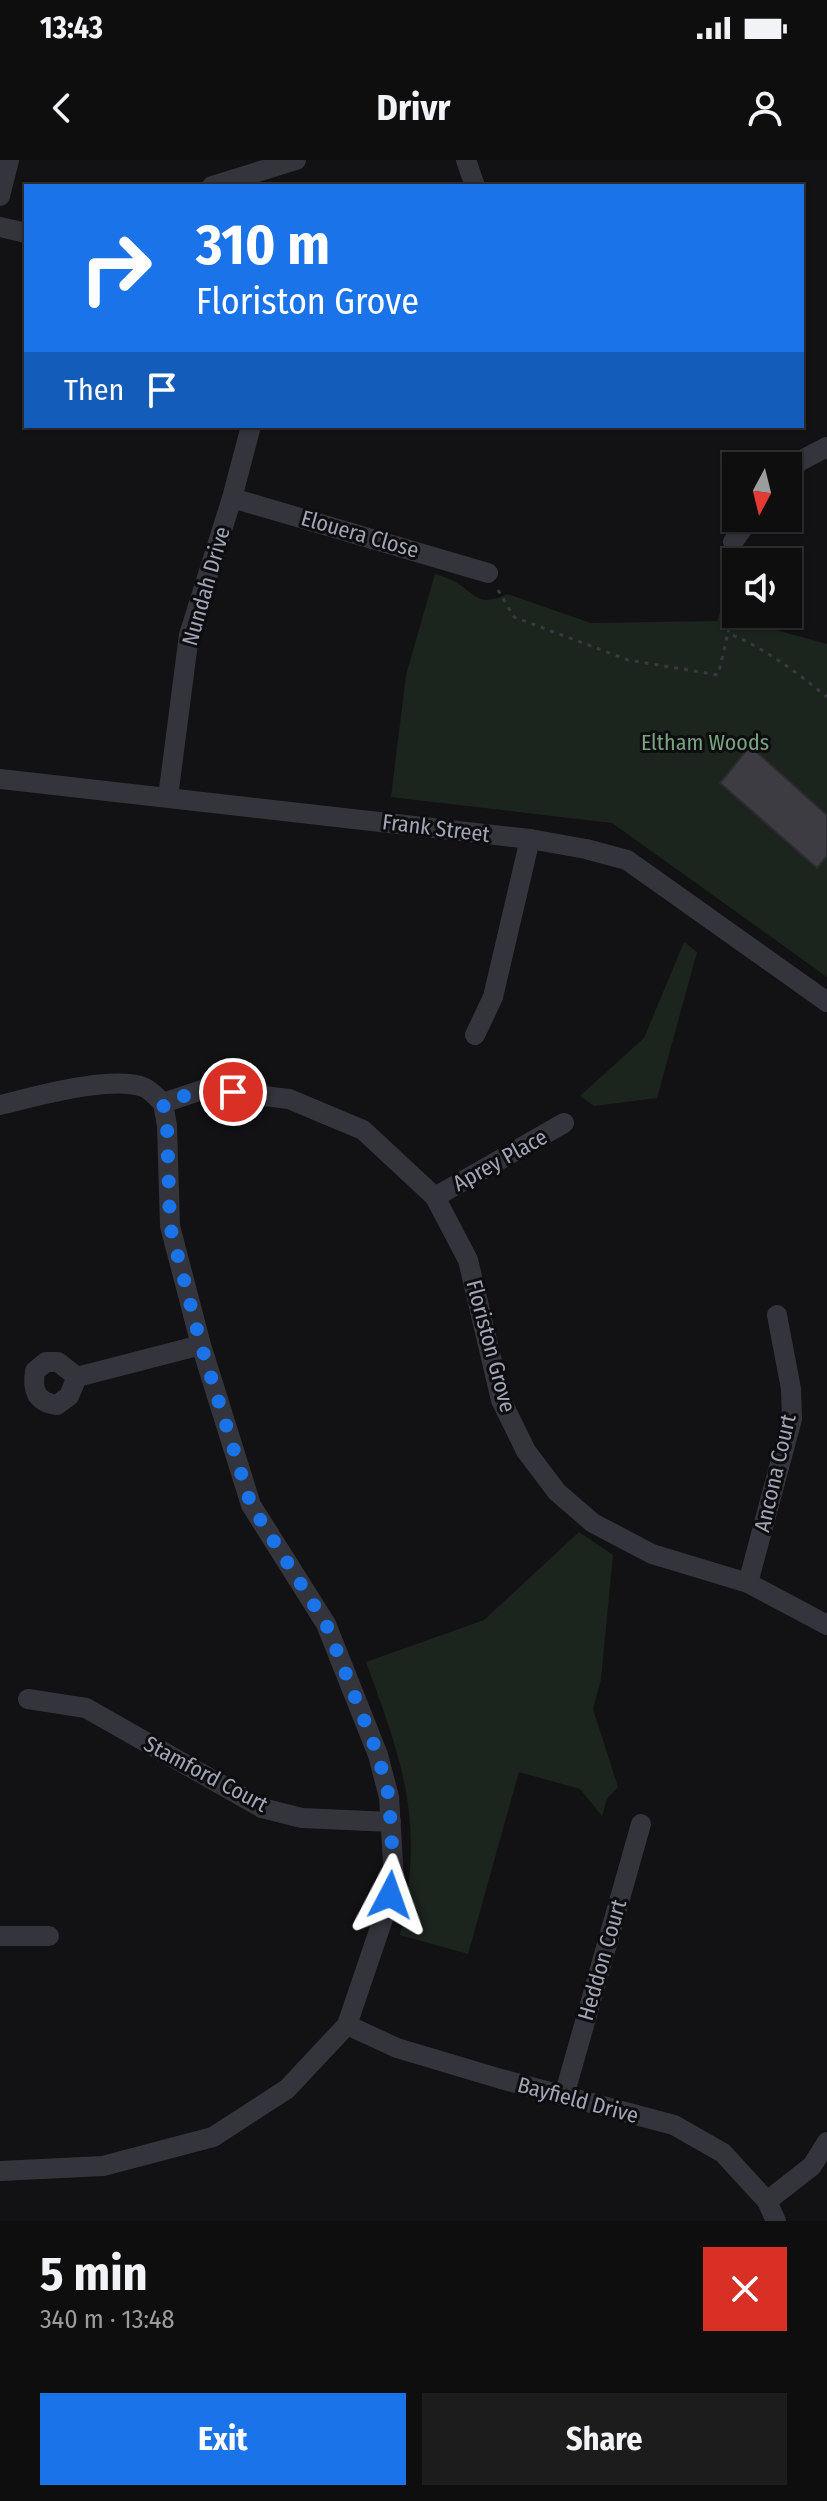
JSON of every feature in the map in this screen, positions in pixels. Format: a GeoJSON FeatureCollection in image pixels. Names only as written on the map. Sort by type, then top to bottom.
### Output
{"type":"FeatureCollection","features":[{"type":"Feature","properties":{"kind":"street"},"geometry":{"type":"LineString","coordinates":[[0,196],[9,160]]}},
{"type":"Feature","properties":{"kind":"street"},"geometry":{"type":"LineString","coordinates":[[241,182],[296,160]]}},
{"type":"Feature","properties":{"kind":"street"},"geometry":{"type":"LineString","coordinates":[[466,160],[474,184]]}},
{"type":"Feature","properties":{"kind":"street"},"geometry":{"type":"LineString","coordinates":[[0,227],[24,233]]}},
{"type":"Feature","properties":{"kind":"street","name":"Nundah Drive"},"geometry":{"type":"LineString","coordinates":[[168,797],[189,635],[250,428]]}},
{"type":"Feature","properties":{"kind":"street"},"geometry":{"type":"LineString","coordinates":[[802,460],[827,447]]}},
{"type":"Feature","properties":{"kind":"street","name":"Elouera Close"},"geometry":{"type":"LineString","coordinates":[[232,498],[488,573]]}},
{"type":"Feature","properties":{"kind":"street"},"geometry":{"type":"LineString","coordinates":[[733,542],[740,532]]}},
{"type":"Feature","properties":{"kind":"street","name":"Frank Street"},"geometry":{"type":"LineString","coordinates":[[0,779],[530,839],[627,860],[827,1002]]}},
{"type":"Feature","properties":{"kind":"street"},"geometry":{"type":"LineString","coordinates":[[475,1035],[493,997],[530,839]]}},
{"type":"Feature","properties":{"kind":"street"},"geometry":{"type":"LineString","coordinates":[[0,1105],[75,1088],[123,1084],[145,1087],[163,1103],[167,1126],[170,1226],[201,1345],[251,1505],[326,1624],[378,1755],[389,1797],[394,1879],[347,2025],[287,2089],[213,2137],[103,2166],[0,2171]]}},
{"type":"Feature","properties":{"kind":"street","name":"Floriston Grove"},"geometry":{"type":"LineString","coordinates":[[163,1103],[205,1089],[289,1099],[363,1130],[435,1197],[468,1260],[501,1400],[526,1451],[557,1492],[593,1523],[652,1554],[748,1583],[827,1625]]}},
{"type":"Feature","properties":{"kind":"street","name":"Aprey Place"},"geometry":{"type":"LineString","coordinates":[[435,1197],[564,1123]]}},
{"type":"Feature","properties":{"kind":"street","name":"Ancona Court"},"geometry":{"type":"LineString","coordinates":[[748,1583],[792,1419],[791,1389],[777,1315]]}},
{"type":"Feature","properties":{"kind":"street"},"geometry":{"type":"LineString","coordinates":[[77,1377],[201,1345]]}},
{"type":"Feature","properties":{"kind":"street","name":"Stamford Court"},"geometry":{"type":"LineString","coordinates":[[28,1699],[86,1708],[262,1808],[302,1818],[391,1822]]}},
{"type":"Feature","properties":{"kind":"street","name":"Heddon Court"},"geometry":{"type":"LineString","coordinates":[[564,2096],[641,1824]]}},
{"type":"Feature","properties":{"kind":"street"},"geometry":{"type":"LineString","coordinates":[[0,1936],[49,1936]]}},
{"type":"Feature","properties":{"kind":"street","name":"Bayfield Drive"},"geometry":{"type":"LineString","coordinates":[[347,2025],[397,2048],[674,2125],[723,2153],[767,2201],[776,2221]]}},
{"type":"Feature","properties":{"kind":"street"},"geometry":{"type":"LineString","coordinates":[[767,2201],[812,2166],[827,2142]]}},
{"type":"Feature","properties":{"kind":"path"},"geometry":{"type":"LineString","coordinates":[[488,573],[514,617],[628,660],[718,675],[729,628]]}},
{"type":"Feature","properties":{"kind":"path"},"geometry":{"type":"LineString","coordinates":[[728,633],[756,644],[783,661],[827,697]]}},
{"type":"Feature","properties":{"kind":"green space","name":"Eltham Woods"},"geometry":{"type":"Polygon","coordinates":[[[435,574],[454,581],[478,598],[490,600],[507,594],[591,623],[717,621],[722,606],[722,628],[769,628],[827,644],[827,977],[612,823],[391,797],[406,675],[435,574]]]}},
{"type":"Feature","properties":{"kind":"green space"},"geometry":{"type":"Polygon","coordinates":[[[684,942],[697,952],[657,1098],[594,1106],[580,1096],[644,1038],[684,942]]]}},
{"type":"Feature","properties":{"kind":"green space"},"geometry":{"type":"Polygon","coordinates":[[[579,1532],[613,1555],[601,1679],[593,1709],[618,1787],[607,1799],[602,1816],[580,1789],[519,1772],[468,1954],[400,1935],[411,1860],[407,1796],[391,1733],[366,1662],[484,1620],[579,1532]]]}},
{"type":"Feature","properties":{"kind":"building"},"geometry":{"type":"Polygon","coordinates":[[[750,746],[827,815],[827,856],[817,868],[720,783],[750,746]]]}},
{"type":"Feature","properties":{"kind":"route"},"geometry":{"type":"LineString","coordinates":[[233,1092],[205,1089],[163,1103],[167,1126],[170,1226],[201,1345],[251,1505],[326,1624],[378,1755],[389,1797],[394,1879],[390,1895]]}}]}
